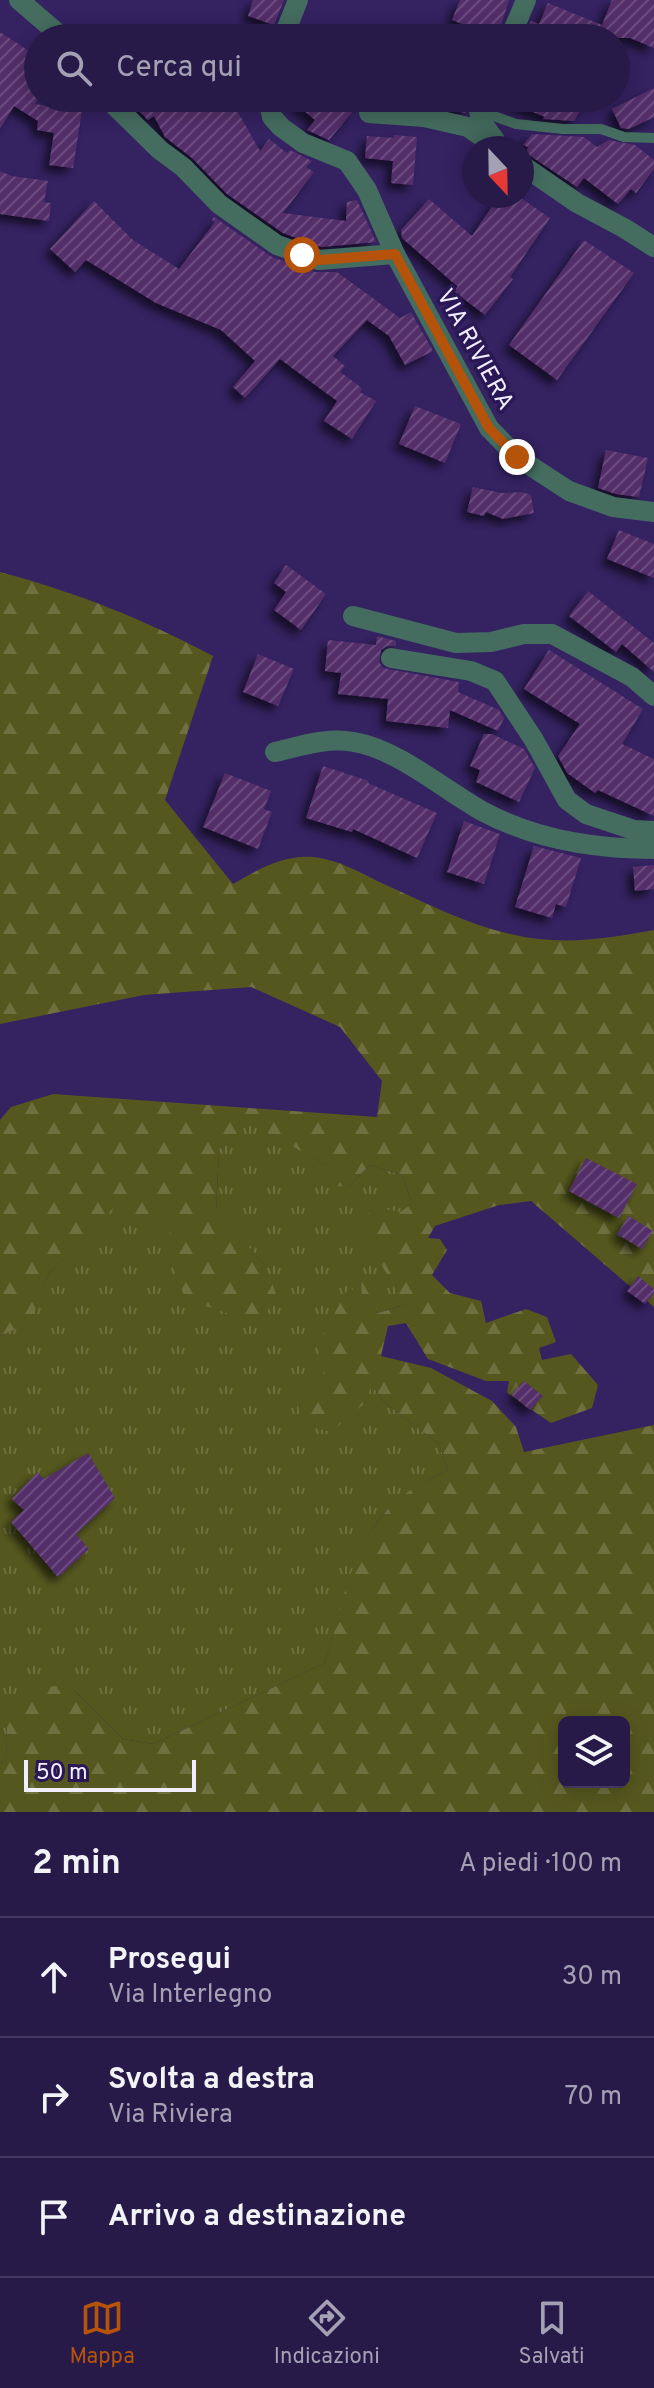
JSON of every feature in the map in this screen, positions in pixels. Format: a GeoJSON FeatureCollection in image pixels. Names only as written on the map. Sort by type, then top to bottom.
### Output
{"type":"FeatureCollection","features":[{"type":"Feature","properties":{"kind":"street"},"geometry":{"type":"LineString","coordinates":[[19,0],[47,24]]}},
{"type":"Feature","properties":{"kind":"street"},"geometry":{"type":"LineString","coordinates":[[289,24],[298,0]]}},
{"type":"Feature","properties":{"kind":"street"},"geometry":{"type":"LineString","coordinates":[[516,24],[526,0]]}},
{"type":"Feature","properties":{"kind":"street"},"geometry":{"type":"LineString","coordinates":[[121,112],[219,204],[277,245],[319,260],[395,254]]}},
{"type":"Feature","properties":{"kind":"street","name":"VIA RIVIERA"},"geometry":{"type":"LineString","coordinates":[[271,112],[281,127],[303,143],[347,161],[367,190],[395,254],[489,428],[517,457],[569,491],[613,507],[654,512]]}},
{"type":"Feature","properties":{"kind":"street"},"geometry":{"type":"LineString","coordinates":[[482,112],[483,124],[491,136]]}},
{"type":"Feature","properties":{"kind":"street"},"geometry":{"type":"LineString","coordinates":[[369,113],[424,117],[468,127],[481,136]]}},
{"type":"Feature","properties":{"kind":"street"},"geometry":{"type":"LineString","coordinates":[[534,173],[577,203],[654,247]]}},
{"type":"Feature","properties":{"kind":"street"},"geometry":{"type":"LineString","coordinates":[[353,616],[456,643],[491,642],[524,634],[552,634],[632,677],[654,696]]}},
{"type":"Feature","properties":{"kind":"street"},"geometry":{"type":"LineString","coordinates":[[391,658],[471,671],[495,681],[534,740],[567,800],[586,814],[634,830],[654,831]]}},
{"type":"Feature","properties":{"kind":"street"},"geometry":{"type":"LineString","coordinates":[[275,752],[328,740],[373,746],[484,812],[526,831],[586,845],[654,849]]}},
{"type":"Feature","properties":{"kind":"lane"},"geometry":{"type":"LineString","coordinates":[[496,112],[516,124],[601,129],[624,137],[654,138]]}},
{"type":"Feature","properties":{"kind":"green space"},"geometry":{"type":"Polygon","coordinates":[[[0,572],[109,608],[213,656],[165,800],[233,884],[281,861],[301,857],[322,858],[478,925],[510,934],[565,940],[654,930],[654,1307],[531,1201],[499,1205],[435,1226],[428,1238],[440,1239],[447,1250],[432,1275],[450,1293],[481,1301],[486,1323],[526,1309],[547,1317],[556,1342],[539,1348],[542,1360],[571,1354],[598,1385],[592,1408],[551,1423],[507,1393],[509,1381],[486,1381],[428,1359],[406,1323],[388,1326],[381,1356],[431,1368],[492,1401],[516,1427],[524,1452],[654,1425],[654,1812],[0,1812],[0,1763],[7,1760],[7,1728],[16,1708],[42,1688],[63,1686],[74,1690],[123,1739],[153,1744],[325,1663],[355,1563],[374,1526],[400,1498],[448,1470],[439,1444],[383,1401],[372,1385],[365,1403],[331,1432],[302,1425],[298,1406],[324,1375],[317,1346],[350,1285],[362,1313],[361,1276],[378,1313],[404,1305],[358,1222],[375,1207],[400,1212],[412,1204],[402,1175],[370,1165],[348,1187],[328,1185],[326,1165],[250,1123],[219,1149],[216,1210],[265,1265],[276,1294],[265,1316],[229,1314],[186,1299],[172,1259],[171,1218],[141,1234],[127,1216],[123,1198],[49,1273],[30,1323],[0,1336],[0,1120],[11,1107],[53,1094],[377,1117],[382,1081],[340,1027],[251,987],[144,995],[0,1024],[0,572]]]}},
{"type":"Feature","properties":{"kind":"green space"},"geometry":{"type":"Polygon","coordinates":[[[250,1122],[326,1165],[348,1187],[370,1165],[402,1175],[412,1204],[400,1213],[404,1305],[378,1313],[361,1279],[363,1316],[350,1286],[372,1385],[383,1401],[439,1444],[448,1470],[400,1498],[375,1525],[348,1582],[325,1663],[153,1744],[123,1739],[74,1690],[6,1732],[7,1760],[0,1763],[0,1336],[29,1323],[49,1273],[123,1197],[171,1217],[265,1265],[216,1211],[219,1149],[250,1122]]]}},
{"type":"Feature","properties":{"kind":"building"},"geometry":{"type":"Polygon","coordinates":[[[253,0],[284,0],[274,24],[248,16],[253,0]]]}},
{"type":"Feature","properties":{"kind":"building"},"geometry":{"type":"Polygon","coordinates":[[[460,0],[509,0],[501,24],[462,24],[452,20],[460,0]]]}},
{"type":"Feature","properties":{"kind":"building"},"geometry":{"type":"Polygon","coordinates":[[[612,0],[654,0],[654,48],[630,38],[630,24],[602,24],[612,0]]]}},
{"type":"Feature","properties":{"kind":"building"},"geometry":{"type":"Polygon","coordinates":[[[548,3],[600,24],[539,24],[548,3]]]}},
{"type":"Feature","properties":{"kind":"building"},"geometry":{"type":"Polygon","coordinates":[[[0,32],[24,48],[24,112],[82,112],[73,168],[49,165],[54,133],[37,130],[38,121],[14,106],[0,129],[0,32]]]}},
{"type":"Feature","properties":{"kind":"building"},"geometry":{"type":"Polygon","coordinates":[[[654,88],[654,117],[629,129],[621,128],[613,112],[630,112],[630,100],[654,88]]]}},
{"type":"Feature","properties":{"kind":"building"},"geometry":{"type":"Polygon","coordinates":[[[140,112],[238,112],[260,151],[269,139],[287,153],[290,150],[312,161],[306,167],[314,172],[283,213],[346,221],[347,202],[357,200],[376,242],[321,247],[283,233],[227,194],[192,158],[165,137],[154,116],[148,120],[140,112]]]}},
{"type":"Feature","properties":{"kind":"building"},"geometry":{"type":"Polygon","coordinates":[[[306,112],[352,112],[329,140],[307,130],[315,120],[306,112]]]}},
{"type":"Feature","properties":{"kind":"building"},"geometry":{"type":"Polygon","coordinates":[[[533,112],[579,112],[574,121],[543,119],[545,117],[533,112]]]}},
{"type":"Feature","properties":{"kind":"building"},"geometry":{"type":"Polygon","coordinates":[[[532,134],[584,137],[597,147],[609,140],[635,145],[654,160],[654,169],[636,193],[631,189],[618,204],[584,178],[577,187],[534,158],[534,136],[530,136],[532,134]]]}},
{"type":"Feature","properties":{"kind":"building"},"geometry":{"type":"Polygon","coordinates":[[[394,135],[417,137],[413,185],[391,183],[393,161],[365,158],[367,136],[394,138],[394,135]]]}},
{"type":"Feature","properties":{"kind":"building"},"geometry":{"type":"Polygon","coordinates":[[[0,171],[12,176],[48,181],[44,202],[51,203],[49,221],[0,214],[0,171]]]}},
{"type":"Feature","properties":{"kind":"building"},"geometry":{"type":"Polygon","coordinates":[[[429,199],[472,236],[491,208],[534,207],[550,218],[510,277],[513,279],[485,315],[452,290],[458,287],[402,238],[401,230],[429,199]]]}},
{"type":"Feature","properties":{"kind":"building"},"geometry":{"type":"Polygon","coordinates":[[[94,201],[133,240],[179,269],[215,222],[212,220],[214,217],[272,257],[315,272],[337,272],[400,318],[411,312],[433,351],[405,365],[389,336],[367,320],[333,356],[345,366],[340,372],[362,388],[360,392],[376,401],[352,439],[324,421],[337,401],[280,359],[245,398],[233,387],[255,361],[221,330],[156,303],[86,260],[75,272],[50,249],[94,201]]]}},
{"type":"Feature","properties":{"kind":"building"},"geometry":{"type":"Polygon","coordinates":[[[584,240],[634,273],[557,380],[509,345],[584,240]]]}},
{"type":"Feature","properties":{"kind":"building"},"geometry":{"type":"Polygon","coordinates":[[[415,406],[461,424],[445,463],[399,444],[415,406]]]}},
{"type":"Feature","properties":{"kind":"building"},"geometry":{"type":"Polygon","coordinates":[[[606,450],[648,458],[639,497],[598,488],[606,450]]]}},
{"type":"Feature","properties":{"kind":"building"},"geometry":{"type":"Polygon","coordinates":[[[473,487],[531,495],[534,513],[503,519],[486,512],[484,516],[467,512],[473,487]]]}},
{"type":"Feature","properties":{"kind":"building"},"geometry":{"type":"Polygon","coordinates":[[[619,530],[654,544],[654,578],[607,559],[619,530]]]}},
{"type":"Feature","properties":{"kind":"building"},"geometry":{"type":"Polygon","coordinates":[[[286,565],[326,594],[301,630],[274,610],[286,592],[274,583],[286,565]]]}},
{"type":"Feature","properties":{"kind":"building"},"geometry":{"type":"Polygon","coordinates":[[[588,591],[654,643],[654,672],[622,644],[616,652],[569,616],[588,591]]]}},
{"type":"Feature","properties":{"kind":"building"},"geometry":{"type":"Polygon","coordinates":[[[377,636],[396,641],[396,646],[381,650],[379,662],[383,668],[459,682],[458,692],[499,710],[504,718],[498,731],[450,710],[448,728],[386,721],[388,699],[338,694],[341,673],[325,671],[328,640],[376,645],[377,636]]]}},
{"type":"Feature","properties":{"kind":"building"},"geometry":{"type":"Polygon","coordinates":[[[549,650],[643,709],[622,744],[654,759],[654,816],[598,790],[595,793],[567,773],[558,756],[580,724],[524,689],[549,650]]]}},
{"type":"Feature","properties":{"kind":"building"},"geometry":{"type":"Polygon","coordinates":[[[258,654],[294,669],[278,706],[243,692],[258,654]]]}},
{"type":"Feature","properties":{"kind":"building"},"geometry":{"type":"Polygon","coordinates":[[[484,734],[492,734],[524,749],[535,768],[519,802],[476,782],[480,770],[470,766],[484,734]]]}},
{"type":"Feature","properties":{"kind":"building"},"geometry":{"type":"Polygon","coordinates":[[[323,766],[369,781],[437,813],[417,858],[353,829],[352,832],[306,818],[323,766]]]}},
{"type":"Feature","properties":{"kind":"building"},"geometry":{"type":"Polygon","coordinates":[[[225,773],[271,791],[264,809],[272,812],[258,849],[203,827],[225,773]]]}},
{"type":"Feature","properties":{"kind":"building"},"geometry":{"type":"Polygon","coordinates":[[[464,821],[500,834],[484,884],[447,872],[464,821]]]}},
{"type":"Feature","properties":{"kind":"building"},"geometry":{"type":"Polygon","coordinates":[[[534,846],[581,858],[566,907],[556,904],[552,918],[515,907],[534,846]]]}},
{"type":"Feature","properties":{"kind":"building"},"geometry":{"type":"Polygon","coordinates":[[[654,865],[654,889],[635,891],[633,867],[654,865]]]}},
{"type":"Feature","properties":{"kind":"building"},"geometry":{"type":"Polygon","coordinates":[[[586,1158],[637,1184],[619,1218],[569,1191],[586,1158]]]}},
{"type":"Feature","properties":{"kind":"building"},"geometry":{"type":"Polygon","coordinates":[[[629,1216],[653,1231],[642,1249],[617,1234],[629,1216]]]}},
{"type":"Feature","properties":{"kind":"building"},"geometry":{"type":"Polygon","coordinates":[[[638,1276],[654,1289],[645,1304],[627,1291],[638,1276]]]}},
{"type":"Feature","properties":{"kind":"building"},"geometry":{"type":"Polygon","coordinates":[[[524,1381],[543,1396],[530,1410],[512,1395],[524,1381]]]}},
{"type":"Feature","properties":{"kind":"building"},"geometry":{"type":"Polygon","coordinates":[[[88,1453],[115,1498],[76,1534],[89,1549],[58,1577],[11,1522],[24,1510],[12,1499],[38,1472],[44,1479],[88,1453]]]}},
{"type":"Feature","properties":{"kind":"route"},"geometry":{"type":"LineString","coordinates":[[302,255],[319,260],[395,254],[489,428],[517,457]]}}]}
